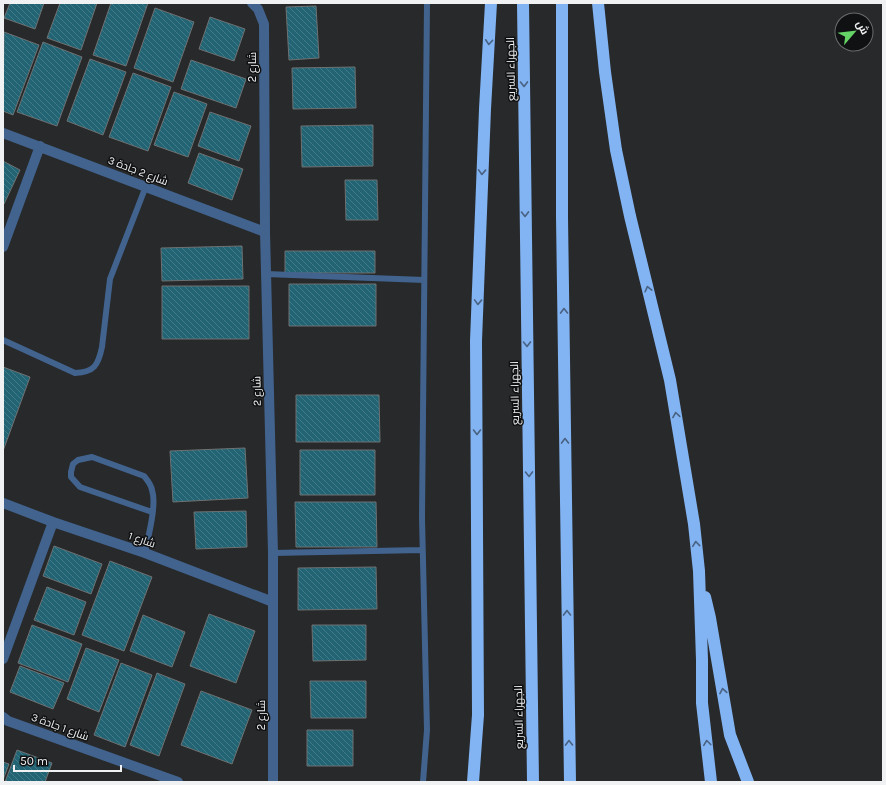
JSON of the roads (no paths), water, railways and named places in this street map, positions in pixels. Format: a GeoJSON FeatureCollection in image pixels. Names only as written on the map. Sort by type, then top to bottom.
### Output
{"type":"FeatureCollection","features":[{"type":"Feature","properties":{"kind":"highway"},"geometry":{"type":"LineString","coordinates":[[473,782],[478,715],[476,341],[485,109],[491,3]]}},
{"type":"Feature","properties":{"kind":"highway","name":"الجهراء السريع"},"geometry":{"type":"LineString","coordinates":[[523,3],[533,782]]}},
{"type":"Feature","properties":{"kind":"highway"},"geometry":{"type":"LineString","coordinates":[[562,3],[562,217],[570,782]]}},
{"type":"Feature","properties":{"kind":"highway"},"geometry":{"type":"LineString","coordinates":[[598,3],[605,72],[616,150],[630,216],[670,380],[694,524],[699,571],[702,703],[712,782]]}},
{"type":"Feature","properties":{"kind":"highway"},"geometry":{"type":"LineString","coordinates":[[699,571],[710,618],[730,735],[748,782]]}},
{"type":"Feature","properties":{"kind":"street","name":"شارع 2"},"geometry":{"type":"LineString","coordinates":[[252,3],[258,8],[264,24],[265,232],[273,554],[273,782]]}},
{"type":"Feature","properties":{"kind":"street","name":"شارع 2 جادة 3"},"geometry":{"type":"LineString","coordinates":[[3,133],[265,232]]}},
{"type":"Feature","properties":{"kind":"street"},"geometry":{"type":"LineString","coordinates":[[3,247],[40,146]]}},
{"type":"Feature","properties":{"kind":"street","name":"شارع 1"},"geometry":{"type":"LineString","coordinates":[[3,503],[53,522],[145,553],[273,602]]}},
{"type":"Feature","properties":{"kind":"street"},"geometry":{"type":"LineString","coordinates":[[3,659],[53,522]]}},
{"type":"Feature","properties":{"kind":"street","name":"شارع 1 جادة 3"},"geometry":{"type":"LineString","coordinates":[[3,717],[8,721],[178,782]]}},
{"type":"Feature","properties":{"kind":"lane"},"geometry":{"type":"LineString","coordinates":[[423,782],[427,730],[422,550],[427,3]]}},
{"type":"Feature","properties":{"kind":"lane"},"geometry":{"type":"LineString","coordinates":[[3,340],[74,373],[86,372],[94,368],[100,357],[102,347],[110,279],[146,186]]}},
{"type":"Feature","properties":{"kind":"lane"},"geometry":{"type":"LineString","coordinates":[[266,274],[424,280]]}},
{"type":"Feature","properties":{"kind":"lane"},"geometry":{"type":"LineString","coordinates":[[145,553],[152,512],[154,498],[149,483],[144,476],[92,457],[78,460],[71,468],[71,477],[80,487],[152,512]]}},
{"type":"Feature","properties":{"kind":"lane"},"geometry":{"type":"LineString","coordinates":[[273,554],[422,550]]}}]}
